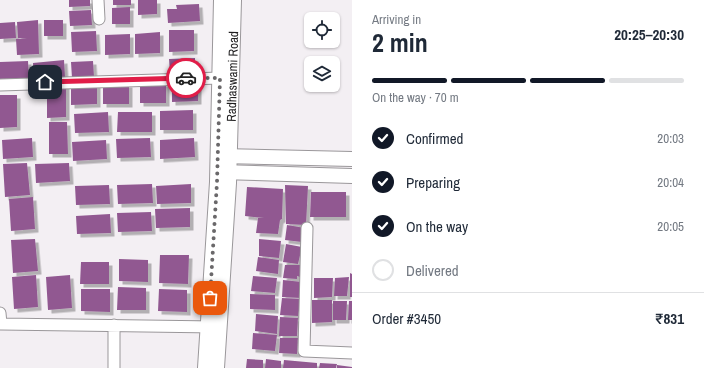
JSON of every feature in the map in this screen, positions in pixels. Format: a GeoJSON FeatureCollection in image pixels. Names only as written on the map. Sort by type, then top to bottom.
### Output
{"type":"FeatureCollection","features":[{"type":"Feature","properties":{"kind":"street"},"geometry":{"type":"LineString","coordinates":[[98,0],[99,19]]}},
{"type":"Feature","properties":{"kind":"street","name":"Radhaswami Road"},"geometry":{"type":"LineString","coordinates":[[222,0],[220,78],[224,157]]}},
{"type":"Feature","properties":{"kind":"street","name":"Radhaswami Road"},"geometry":{"type":"LineString","coordinates":[[217,368],[214,327],[234,0]]}},
{"type":"Feature","properties":{"kind":"street"},"geometry":{"type":"LineString","coordinates":[[0,85],[220,78]]}},
{"type":"Feature","properties":{"kind":"street"},"geometry":{"type":"LineString","coordinates":[[224,157],[352,159]]}},
{"type":"Feature","properties":{"kind":"street"},"geometry":{"type":"LineString","coordinates":[[223,172],[352,176]]}},
{"type":"Feature","properties":{"kind":"street"},"geometry":{"type":"LineString","coordinates":[[307,228],[304,351],[352,353]]}},
{"type":"Feature","properties":{"kind":"street"},"geometry":{"type":"LineString","coordinates":[[0,320],[114,325],[214,327]]}},
{"type":"Feature","properties":{"kind":"street"},"geometry":{"type":"LineString","coordinates":[[114,325],[114,368]]}},
{"type":"Feature","properties":{"kind":"street","name":"Radhaswami Road"},"geometry":{"type":"LineString","coordinates":[[205,368],[214,327]]}},
{"type":"Feature","properties":{"kind":"building"},"geometry":{"type":"Polygon","coordinates":[[[69,0],[90,0],[90,6],[69,7],[69,0]]]}},
{"type":"Feature","properties":{"kind":"building"},"geometry":{"type":"Polygon","coordinates":[[[113,0],[131,0],[131,5],[113,5],[113,0]]]}},
{"type":"Feature","properties":{"kind":"building"},"geometry":{"type":"Polygon","coordinates":[[[138,0],[157,0],[157,14],[138,15],[138,0]]]}},
{"type":"Feature","properties":{"kind":"building"},"geometry":{"type":"Polygon","coordinates":[[[199,4],[200,21],[168,23],[167,9],[177,9],[176,5],[199,4]]]}},
{"type":"Feature","properties":{"kind":"building"},"geometry":{"type":"Polygon","coordinates":[[[130,7],[130,24],[112,24],[112,8],[130,7]]]}},
{"type":"Feature","properties":{"kind":"building"},"geometry":{"type":"Polygon","coordinates":[[[91,10],[92,25],[70,26],[69,11],[91,10]]]}},
{"type":"Feature","properties":{"kind":"building"},"geometry":{"type":"Polygon","coordinates":[[[38,20],[39,54],[17,55],[16,39],[27,38],[18,38],[17,22],[38,20]]]}},
{"type":"Feature","properties":{"kind":"building"},"geometry":{"type":"Polygon","coordinates":[[[44,20],[63,20],[63,36],[44,36],[44,20]]]}},
{"type":"Feature","properties":{"kind":"building"},"geometry":{"type":"Polygon","coordinates":[[[15,22],[16,38],[0,39],[0,23],[15,22]]]}},
{"type":"Feature","properties":{"kind":"building"},"geometry":{"type":"Polygon","coordinates":[[[169,30],[194,30],[194,51],[169,52],[169,30]]]}},
{"type":"Feature","properties":{"kind":"building"},"geometry":{"type":"Polygon","coordinates":[[[96,31],[97,51],[72,52],[71,32],[96,31]]]}},
{"type":"Feature","properties":{"kind":"building"},"geometry":{"type":"Polygon","coordinates":[[[160,32],[160,53],[135,54],[135,34],[160,32]]]}},
{"type":"Feature","properties":{"kind":"building"},"geometry":{"type":"Polygon","coordinates":[[[130,34],[130,54],[105,55],[105,35],[130,34]]]}},
{"type":"Feature","properties":{"kind":"building"},"geometry":{"type":"Polygon","coordinates":[[[195,58],[195,73],[170,73],[169,59],[195,58]]]}},
{"type":"Feature","properties":{"kind":"building"},"geometry":{"type":"Polygon","coordinates":[[[64,60],[65,77],[34,79],[33,63],[64,60]]]}},
{"type":"Feature","properties":{"kind":"building"},"geometry":{"type":"Polygon","coordinates":[[[28,61],[29,78],[0,79],[0,62],[28,61]]]}},
{"type":"Feature","properties":{"kind":"building"},"geometry":{"type":"Polygon","coordinates":[[[93,61],[94,77],[72,78],[71,62],[93,61]]]}},
{"type":"Feature","properties":{"kind":"building"},"geometry":{"type":"Polygon","coordinates":[[[172,82],[198,82],[198,101],[172,102],[172,82]]]}},
{"type":"Feature","properties":{"kind":"building"},"geometry":{"type":"Polygon","coordinates":[[[140,83],[166,83],[166,103],[140,103],[140,83]]]}},
{"type":"Feature","properties":{"kind":"building"},"geometry":{"type":"Polygon","coordinates":[[[97,84],[97,104],[71,105],[71,85],[97,84]]]}},
{"type":"Feature","properties":{"kind":"building"},"geometry":{"type":"Polygon","coordinates":[[[103,84],[129,84],[129,104],[103,104],[103,84]]]}},
{"type":"Feature","properties":{"kind":"building"},"geometry":{"type":"Polygon","coordinates":[[[47,85],[66,85],[66,117],[47,118],[47,85]]]}},
{"type":"Feature","properties":{"kind":"building"},"geometry":{"type":"Polygon","coordinates":[[[0,95],[17,95],[17,127],[0,128],[0,95]]]}},
{"type":"Feature","properties":{"kind":"building"},"geometry":{"type":"Polygon","coordinates":[[[193,110],[193,130],[160,130],[160,111],[193,110]]]}},
{"type":"Feature","properties":{"kind":"building"},"geometry":{"type":"Polygon","coordinates":[[[108,112],[109,132],[75,133],[74,114],[108,112]]]}},
{"type":"Feature","properties":{"kind":"building"},"geometry":{"type":"Polygon","coordinates":[[[118,112],[152,112],[152,132],[117,132],[118,112]]]}},
{"type":"Feature","properties":{"kind":"building"},"geometry":{"type":"Polygon","coordinates":[[[49,122],[67,122],[68,154],[49,154],[49,122]]]}},
{"type":"Feature","properties":{"kind":"building"},"geometry":{"type":"Polygon","coordinates":[[[32,138],[33,157],[3,159],[2,140],[32,138]]]}},
{"type":"Feature","properties":{"kind":"building"},"geometry":{"type":"Polygon","coordinates":[[[150,138],[151,157],[117,158],[116,139],[150,138]]]}},
{"type":"Feature","properties":{"kind":"building"},"geometry":{"type":"Polygon","coordinates":[[[194,138],[195,157],[160,159],[160,140],[194,138]]]}},
{"type":"Feature","properties":{"kind":"building"},"geometry":{"type":"Polygon","coordinates":[[[106,140],[107,159],[73,161],[72,142],[106,140]]]}},
{"type":"Feature","properties":{"kind":"building"},"geometry":{"type":"Polygon","coordinates":[[[27,163],[30,195],[5,197],[3,164],[27,163]]]}},
{"type":"Feature","properties":{"kind":"building"},"geometry":{"type":"Polygon","coordinates":[[[69,163],[70,181],[36,183],[35,164],[69,163]]]}},
{"type":"Feature","properties":{"kind":"building"},"geometry":{"type":"Polygon","coordinates":[[[152,184],[153,203],[118,204],[117,185],[152,184]]]}},
{"type":"Feature","properties":{"kind":"building"},"geometry":{"type":"Polygon","coordinates":[[[191,184],[191,203],[157,204],[156,186],[191,184]]]}},
{"type":"Feature","properties":{"kind":"building"},"geometry":{"type":"Polygon","coordinates":[[[109,185],[110,204],[76,205],[75,186],[109,185]]]}},
{"type":"Feature","properties":{"kind":"building"},"geometry":{"type":"Polygon","coordinates":[[[285,185],[308,186],[306,225],[286,224],[285,185]]]}},
{"type":"Feature","properties":{"kind":"building"},"geometry":{"type":"Polygon","coordinates":[[[247,187],[283,189],[282,219],[280,220],[278,234],[256,233],[258,218],[264,218],[245,216],[247,187]]]}},
{"type":"Feature","properties":{"kind":"building"},"geometry":{"type":"Polygon","coordinates":[[[311,192],[346,192],[346,217],[310,217],[311,192]]]}},
{"type":"Feature","properties":{"kind":"building"},"geometry":{"type":"Polygon","coordinates":[[[33,197],[35,229],[11,231],[9,199],[33,197]]]}},
{"type":"Feature","properties":{"kind":"building"},"geometry":{"type":"Polygon","coordinates":[[[190,208],[190,227],[156,228],[155,209],[190,208]]]}},
{"type":"Feature","properties":{"kind":"building"},"geometry":{"type":"Polygon","coordinates":[[[151,212],[152,231],[118,232],[117,213],[151,212]]]}},
{"type":"Feature","properties":{"kind":"building"},"geometry":{"type":"Polygon","coordinates":[[[110,214],[111,233],[77,234],[76,216],[110,214]]]}},
{"type":"Feature","properties":{"kind":"building"},"geometry":{"type":"Polygon","coordinates":[[[287,225],[305,228],[302,242],[285,240],[287,225]]]}},
{"type":"Feature","properties":{"kind":"building"},"geometry":{"type":"Polygon","coordinates":[[[35,239],[38,271],[13,273],[11,240],[35,239]]]}},
{"type":"Feature","properties":{"kind":"building"},"geometry":{"type":"Polygon","coordinates":[[[259,239],[281,241],[279,258],[259,256],[259,239]]]}},
{"type":"Feature","properties":{"kind":"building"},"geometry":{"type":"Polygon","coordinates":[[[286,244],[302,247],[298,264],[283,262],[286,244]]]}},
{"type":"Feature","properties":{"kind":"building"},"geometry":{"type":"Polygon","coordinates":[[[160,255],[189,255],[188,284],[159,283],[160,255]]]}},
{"type":"Feature","properties":{"kind":"building"},"geometry":{"type":"Polygon","coordinates":[[[258,257],[279,260],[278,274],[256,271],[258,257]]]}},
{"type":"Feature","properties":{"kind":"building"},"geometry":{"type":"Polygon","coordinates":[[[119,259],[148,260],[148,282],[119,281],[119,259]]]}},
{"type":"Feature","properties":{"kind":"building"},"geometry":{"type":"Polygon","coordinates":[[[81,262],[109,262],[109,284],[80,284],[81,262]]]}},
{"type":"Feature","properties":{"kind":"building"},"geometry":{"type":"Polygon","coordinates":[[[285,265],[303,265],[303,269],[300,269],[300,277],[297,276],[297,279],[283,278],[285,265]]]}},
{"type":"Feature","properties":{"kind":"building"},"geometry":{"type":"Polygon","coordinates":[[[350,273],[352,274],[352,297],[350,297],[350,273]]]}},
{"type":"Feature","properties":{"kind":"building"},"geometry":{"type":"Polygon","coordinates":[[[36,275],[38,307],[14,309],[12,277],[36,275]]]}},
{"type":"Feature","properties":{"kind":"building"},"geometry":{"type":"Polygon","coordinates":[[[70,275],[72,308],[48,310],[46,277],[70,275]]]}},
{"type":"Feature","properties":{"kind":"building"},"geometry":{"type":"Polygon","coordinates":[[[253,276],[277,278],[275,293],[251,291],[253,276]]]}},
{"type":"Feature","properties":{"kind":"building"},"geometry":{"type":"Polygon","coordinates":[[[349,277],[347,296],[334,296],[335,278],[349,277]]]}},
{"type":"Feature","properties":{"kind":"building"},"geometry":{"type":"Polygon","coordinates":[[[314,278],[333,278],[332,297],[314,298],[314,278]]]}},
{"type":"Feature","properties":{"kind":"building"},"geometry":{"type":"Polygon","coordinates":[[[283,280],[302,282],[301,298],[282,297],[283,280]]]}},
{"type":"Feature","properties":{"kind":"building"},"geometry":{"type":"Polygon","coordinates":[[[118,287],[146,288],[146,310],[117,310],[118,287]]]}},
{"type":"Feature","properties":{"kind":"building"},"geometry":{"type":"Polygon","coordinates":[[[81,289],[110,289],[110,312],[81,311],[81,289]]]}},
{"type":"Feature","properties":{"kind":"building"},"geometry":{"type":"Polygon","coordinates":[[[159,289],[187,290],[187,312],[158,311],[159,289]]]}},
{"type":"Feature","properties":{"kind":"building"},"geometry":{"type":"Polygon","coordinates":[[[250,294],[275,295],[275,310],[250,309],[250,294]]]}},
{"type":"Feature","properties":{"kind":"building"},"geometry":{"type":"Polygon","coordinates":[[[282,298],[301,299],[298,316],[280,315],[282,298]]]}},
{"type":"Feature","properties":{"kind":"building"},"geometry":{"type":"Polygon","coordinates":[[[312,300],[332,300],[332,322],[312,323],[312,300]]]}},
{"type":"Feature","properties":{"kind":"building"},"geometry":{"type":"Polygon","coordinates":[[[333,301],[347,301],[346,320],[333,320],[333,301]]]}},
{"type":"Feature","properties":{"kind":"building"},"geometry":{"type":"Polygon","coordinates":[[[349,301],[352,301],[352,320],[348,320],[349,301]]]}},
{"type":"Feature","properties":{"kind":"building"},"geometry":{"type":"Polygon","coordinates":[[[256,314],[278,316],[277,334],[255,331],[256,314]]]}},
{"type":"Feature","properties":{"kind":"building"},"geometry":{"type":"Polygon","coordinates":[[[280,317],[298,318],[297,336],[279,336],[280,317]]]}},
{"type":"Feature","properties":{"kind":"building"},"geometry":{"type":"Polygon","coordinates":[[[253,333],[277,335],[275,351],[252,349],[253,333]]]}},
{"type":"Feature","properties":{"kind":"building"},"geometry":{"type":"Polygon","coordinates":[[[280,338],[298,338],[297,354],[279,353],[280,338]]]}},
{"type":"Feature","properties":{"kind":"building"},"geometry":{"type":"Polygon","coordinates":[[[247,359],[263,360],[263,368],[246,368],[247,359]]]}},
{"type":"Feature","properties":{"kind":"building"},"geometry":{"type":"Polygon","coordinates":[[[266,359],[281,361],[281,368],[265,368],[266,359]]]}},
{"type":"Feature","properties":{"kind":"building"},"geometry":{"type":"Polygon","coordinates":[[[284,360],[317,363],[317,368],[283,368],[284,360]]]}},
{"type":"Feature","properties":{"kind":"building"},"geometry":{"type":"Polygon","coordinates":[[[320,363],[337,364],[336,368],[319,368],[320,363]]]}},
{"type":"Feature","properties":{"kind":"building"},"geometry":{"type":"Polygon","coordinates":[[[337,365],[352,367],[352,368],[337,368],[337,365]]]}},
{"type":"Feature","properties":{"kind":"way so far"},"geometry":{"type":"LineString","coordinates":[[186,78],[220,78],[217,182],[210,298]]}},
{"type":"Feature","properties":{"kind":"route"},"geometry":{"type":"LineString","coordinates":[[45,82],[186,78]]}}]}
